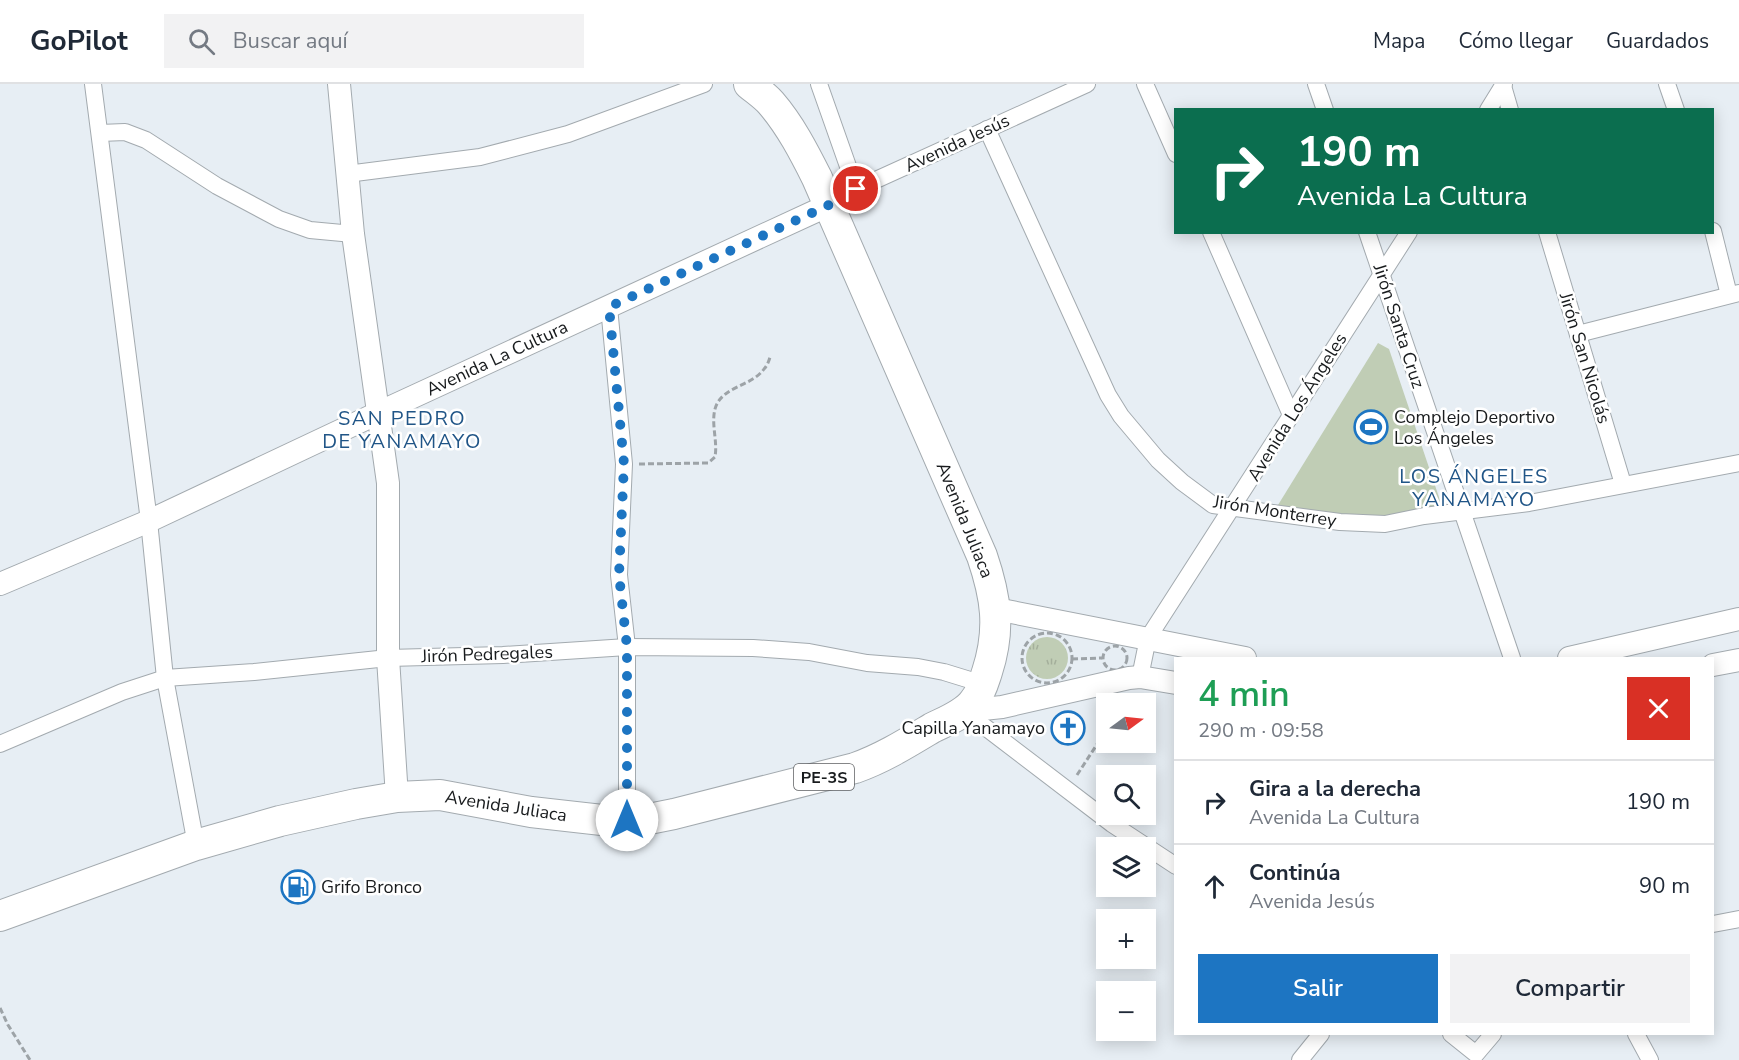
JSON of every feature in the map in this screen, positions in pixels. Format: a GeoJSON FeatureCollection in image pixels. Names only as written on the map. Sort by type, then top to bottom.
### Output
{"type":"FeatureCollection","features":[{"type":"Feature","properties":{"kind":"highway","name":"Avenida Juliaca"},"geometry":{"type":"LineString","coordinates":[[0,916],[196,845],[291,818],[356,804],[440,795],[531,812],[602,820],[649,819],[702,808],[855,768],[876,760],[964,711],[974,701],[983,684],[993,648],[996,609],[991,582],[982,556],[829,205],[805,154],[767,90]]}},
{"type":"Feature","properties":{"kind":"street"},"geometry":{"type":"LineString","coordinates":[[93,84],[149,520],[165,678],[196,845]]}},
{"type":"Feature","properties":{"kind":"street"},"geometry":{"type":"LineString","coordinates":[[339,84],[353,234],[388,483],[388,658],[397,798]]}},
{"type":"Feature","properties":{"kind":"street"},"geometry":{"type":"LineString","coordinates":[[346,174],[480,157],[567,134],[704,84]]}},
{"type":"Feature","properties":{"kind":"street"},"geometry":{"type":"LineString","coordinates":[[819,84],[856,189]]}},
{"type":"Feature","properties":{"kind":"street","name":"Avenida Jesús"},"geometry":{"type":"LineString","coordinates":[[829,205],[856,189],[1086,84]]}},
{"type":"Feature","properties":{"kind":"street"},"geometry":{"type":"LineString","coordinates":[[1145,84],[1174,149]]}},
{"type":"Feature","properties":{"kind":"street"},"geometry":{"type":"LineString","coordinates":[[1316,84],[1324,108]]}},
{"type":"Feature","properties":{"kind":"street"},"geometry":{"type":"LineString","coordinates":[[1667,84],[1675,108]]}},
{"type":"Feature","properties":{"kind":"street"},"geometry":{"type":"LineString","coordinates":[[1489,108],[1504,85]]}},
{"type":"Feature","properties":{"kind":"street"},"geometry":{"type":"LineString","coordinates":[[1504,85],[1510,108]]}},
{"type":"Feature","properties":{"kind":"street","name":"Jirón Monterrey"},"geometry":{"type":"LineString","coordinates":[[987,129],[1099,377],[1121,416],[1158,460],[1182,482],[1213,505],[1364,525],[1385,524],[1460,511],[1529,503],[1739,463]]}},
{"type":"Feature","properties":{"kind":"street"},"geometry":{"type":"LineString","coordinates":[[100,133],[124,132],[146,140],[217,186],[279,219],[310,230],[353,234]]}},
{"type":"Feature","properties":{"kind":"street","name":"Avenida La Cultura"},"geometry":{"type":"LineString","coordinates":[[0,584],[149,520],[829,205]]}},
{"type":"Feature","properties":{"kind":"street"},"geometry":{"type":"LineString","coordinates":[[1212,234],[1291,415]]}},
{"type":"Feature","properties":{"kind":"street","name":"Jirón Santa Cruz"},"geometry":{"type":"LineString","coordinates":[[1368,234],[1460,511],[1512,657]]}},
{"type":"Feature","properties":{"kind":"street","name":"Avenida Los Ángeles"},"geometry":{"type":"LineString","coordinates":[[1140,677],[1148,638],[1407,234]]}},
{"type":"Feature","properties":{"kind":"street","name":"Jirón San Nicolás"},"geometry":{"type":"LineString","coordinates":[[1548,234],[1623,484]]}},
{"type":"Feature","properties":{"kind":"street"},"geometry":{"type":"LineString","coordinates":[[1578,333],[1734,294],[1714,234]]}},
{"type":"Feature","properties":{"kind":"street"},"geometry":{"type":"LineString","coordinates":[[609,307],[624,464],[619,575],[627,647],[627,820]]}},
{"type":"Feature","properties":{"kind":"street"},"geometry":{"type":"LineString","coordinates":[[996,609],[1240,657]]}},
{"type":"Feature","properties":{"kind":"street"},"geometry":{"type":"LineString","coordinates":[[1573,657],[1739,619]]}},
{"type":"Feature","properties":{"kind":"street","name":"Jirón Pedregales"},"geometry":{"type":"LineString","coordinates":[[0,744],[122,692],[165,678],[254,672],[388,658],[503,656],[627,647],[753,648],[800,651],[867,663],[918,667],[953,674],[983,684]]}},
{"type":"Feature","properties":{"kind":"street"},"geometry":{"type":"LineString","coordinates":[[1714,665],[1739,660]]}},
{"type":"Feature","properties":{"kind":"street"},"geometry":{"type":"LineString","coordinates":[[964,711],[1002,708],[1117,679],[1140,677],[1174,683]]}},
{"type":"Feature","properties":{"kind":"street"},"geometry":{"type":"LineString","coordinates":[[964,711],[1112,824],[1174,865]]}},
{"type":"Feature","properties":{"kind":"street"},"geometry":{"type":"LineString","coordinates":[[1714,924],[1739,919]]}},
{"type":"Feature","properties":{"kind":"street"},"geometry":{"type":"LineString","coordinates":[[1300,1060],[1320,1035]]}},
{"type":"Feature","properties":{"kind":"street"},"geometry":{"type":"LineString","coordinates":[[1452,1035],[1476,1054],[1492,1035]]}},
{"type":"Feature","properties":{"kind":"street"},"geometry":{"type":"LineString","coordinates":[[1637,1035],[1650,1060]]}},
{"type":"Feature","properties":{"kind":"path"},"geometry":{"type":"LineString","coordinates":[[624,464],[708,463],[715,457],[717,446],[714,416],[717,403],[726,393],[757,376],[765,369],[770,357]]}},
{"type":"Feature","properties":{"kind":"path"},"geometry":{"type":"LineString","coordinates":[[1046,633],[1062,638],[1071,651],[1072,659],[1067,673],[1055,682],[1047,684],[1032,679],[1023,667],[1021,659],[1025,644],[1031,638],[1046,633]]}},
{"type":"Feature","properties":{"kind":"path"},"geometry":{"type":"LineString","coordinates":[[1113,646],[1124,650],[1127,657],[1125,664],[1116,670],[1105,666],[1102,658],[1105,651],[1113,646]]}},
{"type":"Feature","properties":{"kind":"path"},"geometry":{"type":"LineString","coordinates":[[1072,659],[1102,658]]}},
{"type":"Feature","properties":{"kind":"path"},"geometry":{"type":"LineString","coordinates":[[1067,791],[1096,746]]}},
{"type":"Feature","properties":{"kind":"path"},"geometry":{"type":"LineString","coordinates":[[0,1008],[30,1060]]}},
{"type":"Feature","properties":{"kind":"green space","name":"Complejo Deportivo Los Ángeles"},"geometry":{"type":"Polygon","coordinates":[[[1378,343],[1389,349],[1446,518],[1388,525],[1281,512],[1278,505],[1378,343]]]}},
{"type":"Feature","properties":{"kind":"green space"},"geometry":{"type":"Polygon","coordinates":[[[1047,637],[1055,638],[1062,643],[1067,650],[1067,666],[1062,673],[1055,678],[1047,679],[1039,678],[1032,673],[1027,666],[1026,658],[1027,650],[1032,643],[1039,638],[1047,637]]]}},
{"type":"Feature","properties":{"kind":"place","name":"Complejo Deportivo Los Ángeles"},"geometry":{"type":"Point","coordinates":[1371,427]}},
{"type":"Feature","properties":{"kind":"place","name":"Capilla Yanamayo"},"geometry":{"type":"Point","coordinates":[1068,728]}},
{"type":"Feature","properties":{"kind":"place","name":"Grifo Bronco"},"geometry":{"type":"Point","coordinates":[298,887]}},
{"type":"Feature","properties":{"kind":"district","name":"SAN PEDRO DE YANAMAYO"},"geometry":{"type":"Point","coordinates":[402,430]}},
{"type":"Feature","properties":{"kind":"district","name":"LOS ÁNGELES YANAMAYO"},"geometry":{"type":"Point","coordinates":[1474,488]}},
{"type":"Feature","properties":{"kind":"route"},"geometry":{"type":"LineString","coordinates":[[627,820],[627,647],[619,575],[624,464],[609,307],[829,205],[856,189]]}}]}
